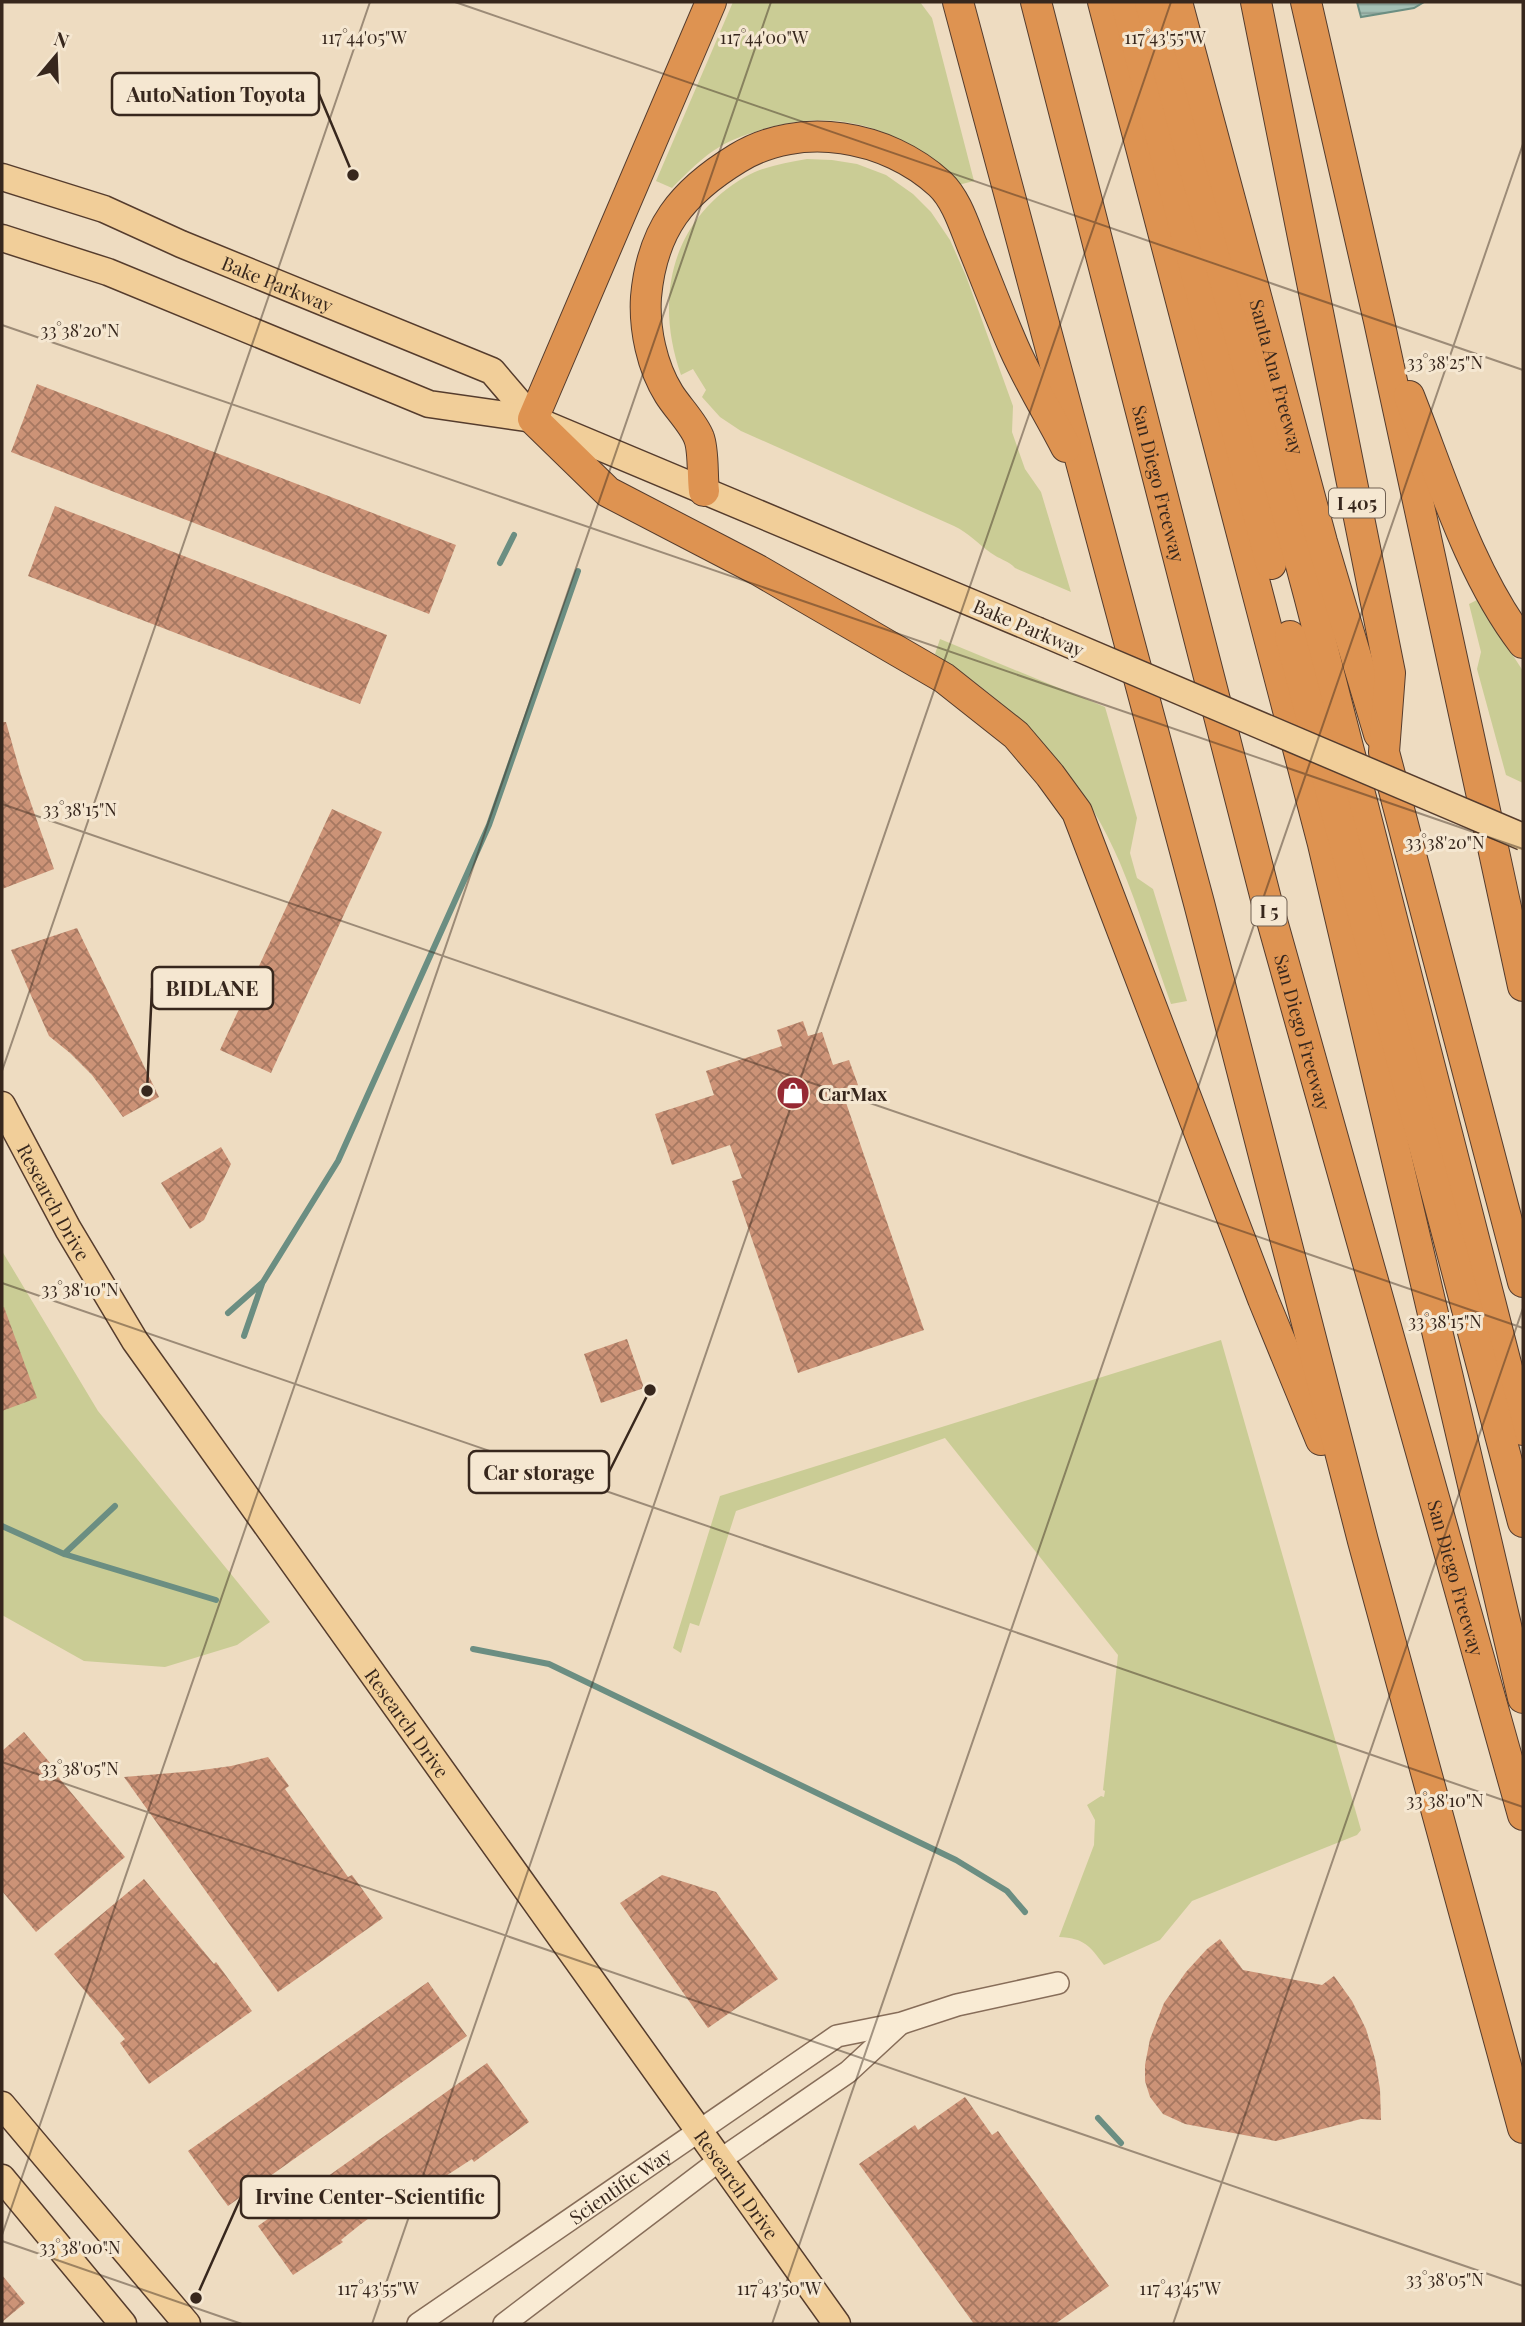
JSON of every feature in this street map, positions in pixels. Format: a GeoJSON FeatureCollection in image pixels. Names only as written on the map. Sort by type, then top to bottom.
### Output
{"type":"FeatureCollection","features":[{"type":"Feature","properties":{"kind":"highway"},"geometry":{"type":"LineString","coordinates":[[711,2],[533,419],[608,492],[758,570],[944,678],[1016,735],[1050,775],[1077,812],[1082,824],[1263,1298],[1363,1541]]}},
{"type":"Feature","properties":{"kind":"highway"},"geometry":{"type":"LineString","coordinates":[[958,2],[1199,903],[1363,1541],[1523,2128]]}},
{"type":"Feature","properties":{"kind":"highway","name":"San Diego Freeway"},"geometry":{"type":"LineString","coordinates":[[1036,2],[1267,903],[1523,1815]]}},
{"type":"Feature","properties":{"kind":"highway"},"geometry":{"type":"LineString","coordinates":[[1103,2],[1209,368],[1523,1522]]}},
{"type":"Feature","properties":{"kind":"highway"},"geometry":{"type":"LineString","coordinates":[[1126,2],[1209,368],[1523,1698]]}},
{"type":"Feature","properties":{"kind":"highway"},"geometry":{"type":"LineString","coordinates":[[1150,2],[1312,608],[1523,1430]]}},
{"type":"Feature","properties":{"kind":"highway","name":"Santa Ana Freeway"},"geometry":{"type":"LineString","coordinates":[[1177,2],[1318,529],[1384,752]]}},
{"type":"Feature","properties":{"kind":"highway","name":"I 405"},"geometry":{"type":"LineString","coordinates":[[1256,2],[1390,673],[1384,752]]}},
{"type":"Feature","properties":{"kind":"highway"},"geometry":{"type":"LineString","coordinates":[[1306,2],[1379,321],[1523,986]]}},
{"type":"Feature","properties":{"kind":"highway"},"geometry":{"type":"LineString","coordinates":[[704,491],[699,438],[668,392],[654,359],[647,328],[646,298],[652,261],[665,227],[683,199],[710,175],[747,152],[781,139],[821,136],[866,143],[893,153],[941,185],[962,222],[1015,350],[1091,494]]}},
{"type":"Feature","properties":{"kind":"highway"},"geometry":{"type":"LineString","coordinates":[[1379,321],[1478,568],[1523,643]]}},
{"type":"Feature","properties":{"kind":"highway"},"geometry":{"type":"LineString","coordinates":[[1384,752],[1523,1282]]}},
{"type":"Feature","properties":{"kind":"main road","name":"Bake Parkway"},"geometry":{"type":"LineString","coordinates":[[2,177],[104,209],[181,244],[492,371],[533,419]]}},
{"type":"Feature","properties":{"kind":"main road","name":"Bake Parkway"},"geometry":{"type":"LineString","coordinates":[[2,238],[108,272],[429,404],[533,419],[1523,837]]}},
{"type":"Feature","properties":{"kind":"main road","name":"Research Drive"},"geometry":{"type":"LineString","coordinates":[[2,1105],[61,1218],[135,1341],[837,2324]]}},
{"type":"Feature","properties":{"kind":"main road"},"geometry":{"type":"LineString","coordinates":[[2,2105],[187,2324]]}},
{"type":"Feature","properties":{"kind":"main road"},"geometry":{"type":"LineString","coordinates":[[2,2178],[123,2324]]}},
{"type":"Feature","properties":{"kind":"street","name":"Scientific Way"},"geometry":{"type":"LineString","coordinates":[[418,2324],[837,2036],[902,2022],[957,2005],[1058,1983]]}},
{"type":"Feature","properties":{"kind":"street","name":"Scientific Way"},"geometry":{"type":"LineString","coordinates":[[504,2324],[720,2160],[848,2071],[902,2022]]}},
{"type":"Feature","properties":{"kind":"green space"},"geometry":{"type":"Polygon","coordinates":[[[733,2],[920,2],[932,18],[974,181],[958,185],[916,150],[893,137],[846,122],[821,120],[766,128],[726,143],[707,155],[672,188],[656,181],[733,2]]]}},
{"type":"Feature","properties":{"kind":"green space"},"geometry":{"type":"Polygon","coordinates":[[[807,159],[857,164],[886,175],[913,194],[931,212],[950,240],[966,276],[1013,406],[1012,432],[1025,469],[1041,492],[1071,592],[1015,568],[954,526],[741,431],[720,417],[702,397],[706,390],[693,369],[681,375],[669,318],[675,263],[685,238],[700,215],[720,195],[745,177],[767,168],[807,159]]]}},
{"type":"Feature","properties":{"kind":"green space"},"geometry":{"type":"Polygon","coordinates":[[[1477,600],[1523,671],[1523,783],[1506,775],[1477,669],[1481,652],[1469,604],[1477,600]]]}},
{"type":"Feature","properties":{"kind":"green space"},"geometry":{"type":"Polygon","coordinates":[[[940,639],[1105,707],[1137,818],[1130,853],[1137,878],[1153,889],[1187,1001],[1171,1004],[1120,863],[1086,799],[1044,744],[993,696],[935,654],[940,639]]]}},
{"type":"Feature","properties":{"kind":"green space"},"geometry":{"type":"Polygon","coordinates":[[[2,1251],[98,1411],[270,1622],[237,1645],[165,1667],[84,1661],[2,1615],[2,1251]]]}},
{"type":"Feature","properties":{"kind":"green space"},"geometry":{"type":"Polygon","coordinates":[[[1221,1340],[1361,1830],[1357,1835],[1192,1901],[1160,1940],[1104,1965],[1086,1944],[1059,1937],[1094,1845],[1095,1820],[1087,1805],[1101,1796],[1104,1797],[1118,1655],[945,1438],[736,1511],[699,1626],[690,1623],[681,1653],[673,1648],[720,1496],[1221,1340]]]}},
{"type":"Feature","properties":{"kind":"shaded area"},"geometry":{"type":"Polygon","coordinates":[[[1357,2],[1424,2],[1414,8],[1361,17],[1357,2]]]}},
{"type":"Feature","properties":{"kind":"building"},"geometry":{"type":"Polygon","coordinates":[[[37,384],[456,545],[429,614],[11,452],[37,384]]]}},
{"type":"Feature","properties":{"kind":"building"},"geometry":{"type":"Polygon","coordinates":[[[55,506],[387,635],[360,704],[28,576],[55,506]]]}},
{"type":"Feature","properties":{"kind":"building"},"geometry":{"type":"Polygon","coordinates":[[[2,722],[6,722],[21,775],[54,869],[2,889],[2,722]]]}},
{"type":"Feature","properties":{"kind":"building"},"geometry":{"type":"Polygon","coordinates":[[[332,809],[382,832],[271,1073],[220,1050],[332,809]]]}},
{"type":"Feature","properties":{"kind":"building"},"geometry":{"type":"Polygon","coordinates":[[[77,928],[159,1097],[123,1117],[92,1075],[49,1036],[11,950],[77,928]]]}},
{"type":"Feature","properties":{"kind":"building"},"geometry":{"type":"Polygon","coordinates":[[[803,1021],[808,1036],[822,1032],[833,1065],[849,1060],[858,1085],[842,1091],[924,1330],[798,1373],[732,1181],[742,1178],[730,1145],[672,1165],[655,1114],[714,1095],[706,1071],[782,1046],[777,1030],[803,1021]]]}},
{"type":"Feature","properties":{"kind":"building"},"geometry":{"type":"Polygon","coordinates":[[[221,1147],[231,1164],[204,1220],[190,1229],[161,1183],[221,1147]]]}},
{"type":"Feature","properties":{"kind":"building"},"geometry":{"type":"Polygon","coordinates":[[[4,1307],[37,1398],[2,1411],[2,1308],[4,1307]]]}},
{"type":"Feature","properties":{"kind":"building"},"geometry":{"type":"Polygon","coordinates":[[[627,1339],[644,1388],[601,1403],[584,1354],[627,1339]]]}},
{"type":"Feature","properties":{"kind":"building"},"geometry":{"type":"Polygon","coordinates":[[[24,1732],[125,1857],[36,1932],[2,1891],[2,1751],[24,1732]]]}},
{"type":"Feature","properties":{"kind":"building"},"geometry":{"type":"Polygon","coordinates":[[[268,1757],[289,1786],[285,1789],[348,1877],[352,1875],[383,1918],[278,1992],[124,1777],[231,1766],[268,1757]]]}},
{"type":"Feature","properties":{"kind":"building"},"geometry":{"type":"Polygon","coordinates":[[[662,1875],[716,1892],[778,1979],[708,2028],[620,1903],[662,1875]]]}},
{"type":"Feature","properties":{"kind":"building"},"geometry":{"type":"Polygon","coordinates":[[[144,1879],[214,1964],[216,1962],[252,2011],[149,2084],[120,2043],[125,2039],[54,1954],[144,1879]]]}},
{"type":"Feature","properties":{"kind":"building"},"geometry":{"type":"Polygon","coordinates":[[[1220,1939],[1243,1970],[1322,1985],[1334,1976],[1352,2001],[1366,2029],[1380,2089],[1381,2120],[1361,2119],[1276,2141],[1185,2124],[1163,2114],[1150,2097],[1145,2081],[1150,2039],[1164,2003],[1186,1972],[1220,1939]]]}},
{"type":"Feature","properties":{"kind":"building"},"geometry":{"type":"Polygon","coordinates":[[[428,1982],[467,2036],[228,2206],[188,2151],[428,1982]]]}},
{"type":"Feature","properties":{"kind":"building"},"geometry":{"type":"Polygon","coordinates":[[[487,2063],[529,2122],[474,2162],[472,2159],[415,2196],[409,2189],[341,2240],[343,2242],[293,2275],[258,2226],[487,2063]]]}},
{"type":"Feature","properties":{"kind":"building"},"geometry":{"type":"Polygon","coordinates":[[[965,2097],[992,2135],[998,2131],[1109,2286],[1055,2324],[974,2324],[859,2164],[915,2125],[918,2130],[965,2097]]]}},
{"type":"Feature","properties":{"kind":"building"},"geometry":{"type":"Polygon","coordinates":[[[2,2275],[25,2303],[2,2322],[2,2275]]]}},
{"type":"Feature","properties":{"kind":"waterway"},"geometry":{"type":"LineString","coordinates":[[500,563],[514,535]]}},
{"type":"Feature","properties":{"kind":"waterway"},"geometry":{"type":"LineString","coordinates":[[228,1313],[263,1282],[338,1161],[489,825],[578,571]]}},
{"type":"Feature","properties":{"kind":"waterway"},"geometry":{"type":"LineString","coordinates":[[244,1336],[262,1284]]}},
{"type":"Feature","properties":{"kind":"waterway"},"geometry":{"type":"LineString","coordinates":[[64,1554],[115,1506]]}},
{"type":"Feature","properties":{"kind":"waterway"},"geometry":{"type":"LineString","coordinates":[[2,1526],[64,1554],[216,1600]]}},
{"type":"Feature","properties":{"kind":"waterway"},"geometry":{"type":"LineString","coordinates":[[473,1649],[549,1664],[956,1860],[1007,1891],[1025,1912]]}},
{"type":"Feature","properties":{"kind":"waterway"},"geometry":{"type":"LineString","coordinates":[[1098,2118],[1121,2143]]}},
{"type":"Feature","properties":{"kind":"place","name":"AutoNation Toyota"},"geometry":{"type":"Point","coordinates":[353,175]}},
{"type":"Feature","properties":{"kind":"place","name":"BIDLANE"},"geometry":{"type":"Point","coordinates":[147,1091]}},
{"type":"Feature","properties":{"kind":"place","name":"CarMax"},"geometry":{"type":"Point","coordinates":[793,1093]}},
{"type":"Feature","properties":{"kind":"place","name":"Car storage"},"geometry":{"type":"Point","coordinates":[650,1390]}},
{"type":"Feature","properties":{"kind":"place","name":"Irvine Center-Scientific"},"geometry":{"type":"Point","coordinates":[196,2298]}}]}
